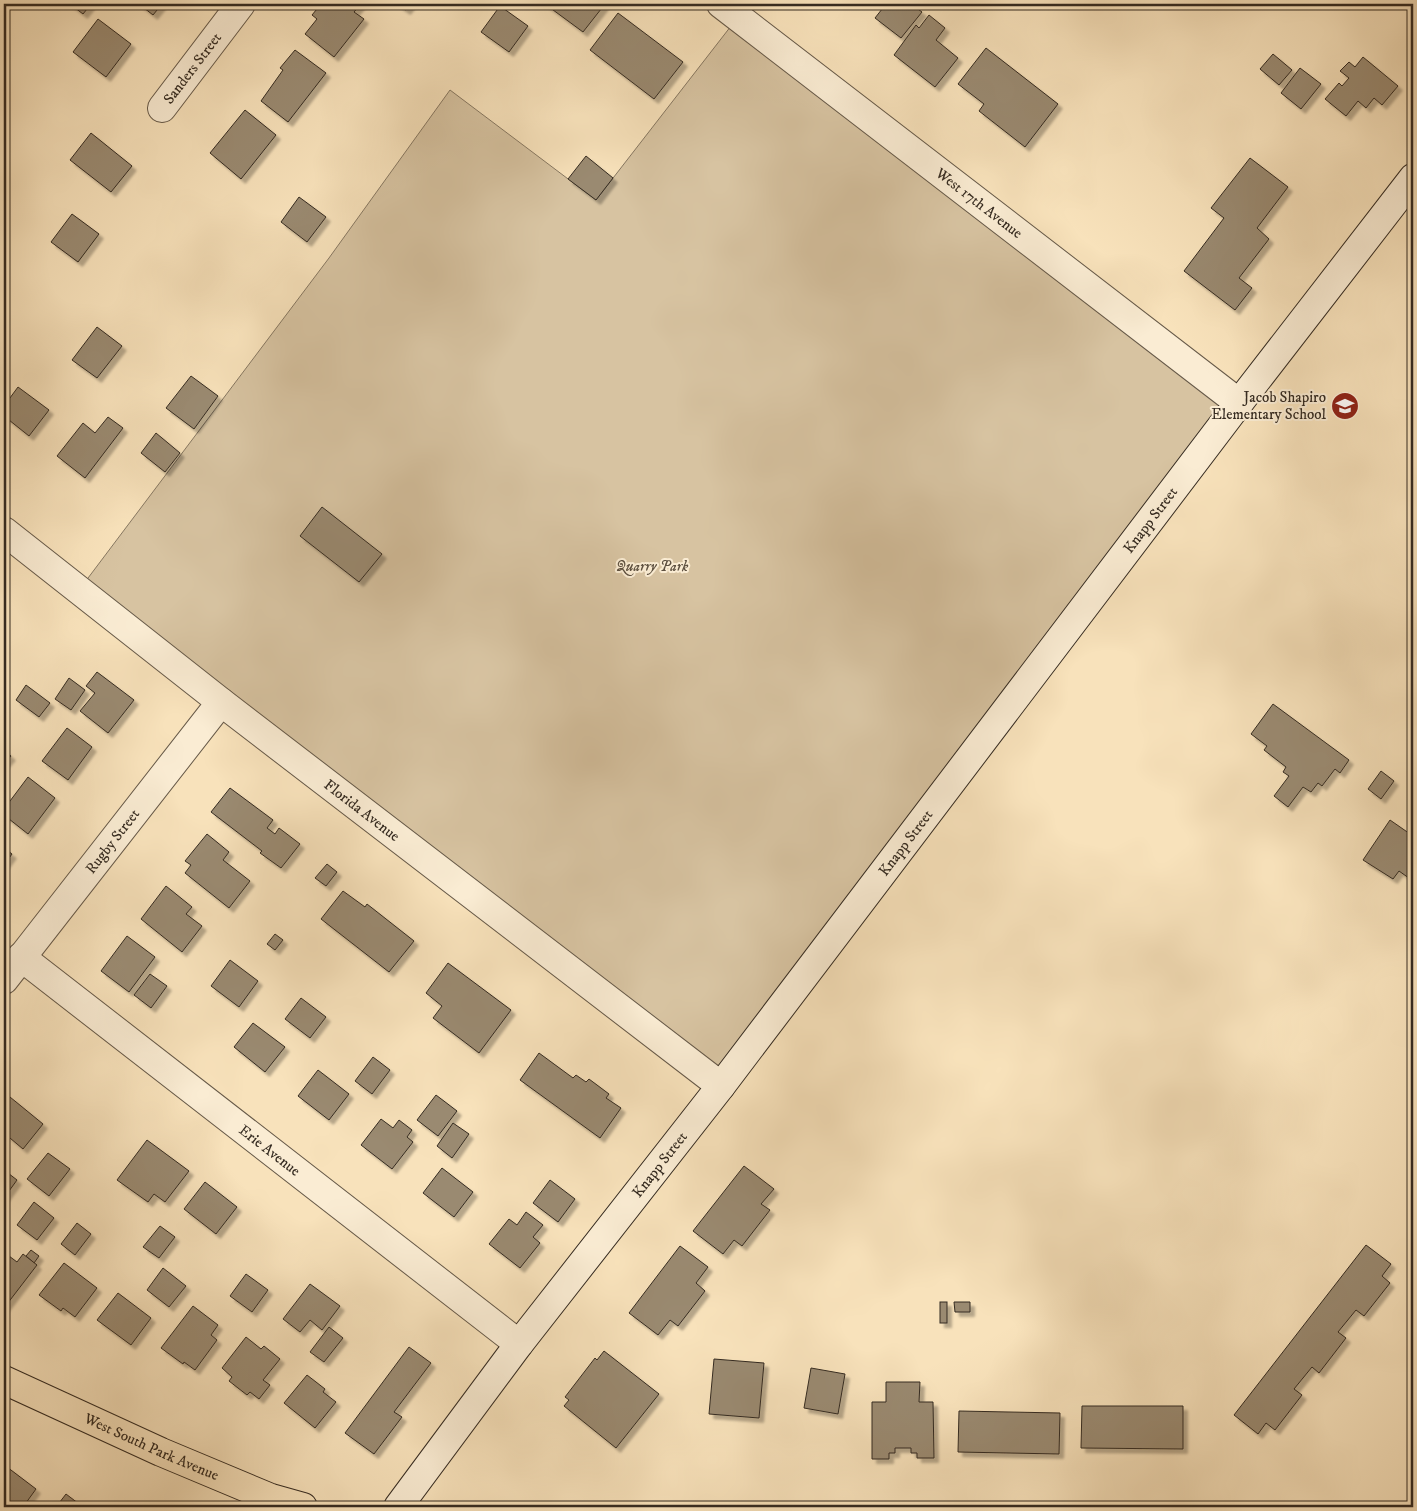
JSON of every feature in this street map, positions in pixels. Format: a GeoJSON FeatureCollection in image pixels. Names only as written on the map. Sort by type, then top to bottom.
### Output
{"type":"FeatureCollection","features":[{"type":"Feature","properties":{"kind":"main road","name":"West South Park Avenue"},"geometry":{"type":"LineString","coordinates":[[7,1387],[271,1498],[303,1507]]}},
{"type":"Feature","properties":{"kind":"street","name":"Sanders Street"},"geometry":{"type":"LineString","coordinates":[[162,108],[241,4]]}},
{"type":"Feature","properties":{"kind":"street","name":"West 17th Avenue"},"geometry":{"type":"LineString","coordinates":[[720,4],[1239,402]]}},
{"type":"Feature","properties":{"kind":"street","name":"Knapp Street"},"geometry":{"type":"LineString","coordinates":[[398,1507],[520,1344],[721,1086],[1239,402],[1413,178]]}},
{"type":"Feature","properties":{"kind":"street","name":"Florida Avenue"},"geometry":{"type":"LineString","coordinates":[[4,531],[221,702],[721,1086]]}},
{"type":"Feature","properties":{"kind":"street","name":"Rugby Street"},"geometry":{"type":"LineString","coordinates":[[4,980],[221,702]]}},
{"type":"Feature","properties":{"kind":"street","name":"Erie Avenue"},"geometry":{"type":"LineString","coordinates":[[21,957],[520,1344]]}},
{"type":"Feature","properties":{"kind":"green space","name":"Quarry Park"},"geometry":{"type":"Polygon","coordinates":[[[738,17],[1239,403],[721,1086],[79,590],[329,258],[450,90],[596,200],[738,17]]]}},
{"type":"Feature","properties":{"kind":"building"},"geometry":{"type":"Polygon","coordinates":[[[70,4],[91,4],[83,14],[70,4]]]}},
{"type":"Feature","properties":{"kind":"building"},"geometry":{"type":"Polygon","coordinates":[[[139,4],[162,4],[153,15],[139,4]]]}},
{"type":"Feature","properties":{"kind":"building"},"geometry":{"type":"Polygon","coordinates":[[[321,4],[361,4],[354,12],[364,19],[334,57],[305,34],[317,19],[312,15],[321,4]]]}},
{"type":"Feature","properties":{"kind":"building"},"geometry":{"type":"Polygon","coordinates":[[[397,4],[411,4],[406,10],[397,4]]]}},
{"type":"Feature","properties":{"kind":"building"},"geometry":{"type":"Polygon","coordinates":[[[545,4],[605,4],[583,32],[545,4]]]}},
{"type":"Feature","properties":{"kind":"building"},"geometry":{"type":"Polygon","coordinates":[[[886,4],[911,4],[922,12],[901,38],[875,18],[886,4]]]}},
{"type":"Feature","properties":{"kind":"building"},"geometry":{"type":"Polygon","coordinates":[[[500,6],[528,26],[509,52],[481,32],[500,6]]]}},
{"type":"Feature","properties":{"kind":"building"},"geometry":{"type":"Polygon","coordinates":[[[618,13],[683,62],[654,99],[590,50],[618,13]]]}},
{"type":"Feature","properties":{"kind":"building"},"geometry":{"type":"Polygon","coordinates":[[[929,15],[945,28],[936,40],[958,58],[935,87],[894,55],[916,25],[919,28],[929,15]]]}},
{"type":"Feature","properties":{"kind":"building"},"geometry":{"type":"Polygon","coordinates":[[[98,19],[131,44],[106,77],[73,52],[98,19]]]}},
{"type":"Feature","properties":{"kind":"building"},"geometry":{"type":"Polygon","coordinates":[[[986,48],[1058,104],[1025,147],[979,111],[984,104],[958,84],[986,48]]]}},
{"type":"Feature","properties":{"kind":"building"},"geometry":{"type":"Polygon","coordinates":[[[295,50],[326,73],[288,122],[261,101],[283,70],[280,68],[295,50]]]}},
{"type":"Feature","properties":{"kind":"building"},"geometry":{"type":"Polygon","coordinates":[[[1273,54],[1292,70],[1279,85],[1260,69],[1273,54]]]}},
{"type":"Feature","properties":{"kind":"building"},"geometry":{"type":"Polygon","coordinates":[[[1363,57],[1398,86],[1382,105],[1374,98],[1366,108],[1358,101],[1346,116],[1325,99],[1339,83],[1342,86],[1349,78],[1340,71],[1349,62],[1355,67],[1363,57]]]}},
{"type":"Feature","properties":{"kind":"building"},"geometry":{"type":"Polygon","coordinates":[[[1300,68],[1321,84],[1301,109],[1281,93],[1300,68]]]}},
{"type":"Feature","properties":{"kind":"building"},"geometry":{"type":"Polygon","coordinates":[[[245,110],[276,135],[241,179],[210,153],[245,110]]]}},
{"type":"Feature","properties":{"kind":"building"},"geometry":{"type":"Polygon","coordinates":[[[91,133],[132,166],[111,192],[70,160],[91,133]]]}},
{"type":"Feature","properties":{"kind":"building"},"geometry":{"type":"Polygon","coordinates":[[[586,156],[613,178],[596,200],[568,179],[586,156]]]}},
{"type":"Feature","properties":{"kind":"building"},"geometry":{"type":"Polygon","coordinates":[[[1250,158],[1288,187],[1257,228],[1269,239],[1239,278],[1252,288],[1235,310],[1184,271],[1224,218],[1211,208],[1250,158]]]}},
{"type":"Feature","properties":{"kind":"building"},"geometry":{"type":"Polygon","coordinates":[[[299,197],[326,217],[307,242],[281,222],[299,197]]]}},
{"type":"Feature","properties":{"kind":"building"},"geometry":{"type":"Polygon","coordinates":[[[72,214],[99,234],[78,262],[51,242],[72,214]]]}},
{"type":"Feature","properties":{"kind":"building"},"geometry":{"type":"Polygon","coordinates":[[[97,327],[122,346],[97,378],[72,360],[97,327]]]}},
{"type":"Feature","properties":{"kind":"building"},"geometry":{"type":"Polygon","coordinates":[[[191,376],[218,396],[194,429],[166,408],[191,376]]]}},
{"type":"Feature","properties":{"kind":"building"},"geometry":{"type":"Polygon","coordinates":[[[18,387],[49,410],[29,436],[4,416],[4,406],[18,387]]]}},
{"type":"Feature","properties":{"kind":"building"},"geometry":{"type":"Polygon","coordinates":[[[108,417],[123,428],[85,478],[57,456],[83,423],[95,433],[108,417]]]}},
{"type":"Feature","properties":{"kind":"building"},"geometry":{"type":"Polygon","coordinates":[[[156,433],[180,453],[165,472],[141,453],[156,433]]]}},
{"type":"Feature","properties":{"kind":"building"},"geometry":{"type":"Polygon","coordinates":[[[322,507],[382,554],[359,582],[300,536],[322,507]]]}},
{"type":"Feature","properties":{"kind":"building"},"geometry":{"type":"Polygon","coordinates":[[[97,672],[134,700],[108,733],[80,711],[95,693],[86,686],[97,672]]]}},
{"type":"Feature","properties":{"kind":"building"},"geometry":{"type":"Polygon","coordinates":[[[69,678],[85,690],[71,710],[55,699],[69,678]]]}},
{"type":"Feature","properties":{"kind":"building"},"geometry":{"type":"Polygon","coordinates":[[[26,685],[50,703],[39,717],[16,700],[26,685]]]}},
{"type":"Feature","properties":{"kind":"building"},"geometry":{"type":"Polygon","coordinates":[[[1273,704],[1349,760],[1340,773],[1335,769],[1322,786],[1318,783],[1311,792],[1303,787],[1288,807],[1274,796],[1289,776],[1283,772],[1286,767],[1264,750],[1267,746],[1251,734],[1273,704]]]}},
{"type":"Feature","properties":{"kind":"building"},"geometry":{"type":"Polygon","coordinates":[[[67,728],[92,747],[68,780],[42,761],[67,728]]]}},
{"type":"Feature","properties":{"kind":"building"},"geometry":{"type":"Polygon","coordinates":[[[4,750],[11,756],[4,764],[4,750]]]}},
{"type":"Feature","properties":{"kind":"building"},"geometry":{"type":"Polygon","coordinates":[[[1381,771],[1394,781],[1381,799],[1368,789],[1381,771]]]}},
{"type":"Feature","properties":{"kind":"building"},"geometry":{"type":"Polygon","coordinates":[[[28,777],[55,798],[28,834],[4,815],[4,809],[28,777]]]}},
{"type":"Feature","properties":{"kind":"building"},"geometry":{"type":"Polygon","coordinates":[[[230,788],[273,820],[267,828],[275,834],[279,828],[300,844],[281,868],[211,812],[230,788]]]}},
{"type":"Feature","properties":{"kind":"building"},"geometry":{"type":"Polygon","coordinates":[[[1390,820],[1413,836],[1413,881],[1399,871],[1393,879],[1363,860],[1390,820]]]}},
{"type":"Feature","properties":{"kind":"building"},"geometry":{"type":"Polygon","coordinates":[[[207,834],[229,852],[223,860],[250,881],[229,908],[185,873],[191,865],[185,861],[207,834]]]}},
{"type":"Feature","properties":{"kind":"building"},"geometry":{"type":"Polygon","coordinates":[[[4,848],[12,854],[4,865],[4,848]]]}},
{"type":"Feature","properties":{"kind":"building"},"geometry":{"type":"Polygon","coordinates":[[[327,864],[337,872],[326,886],[315,878],[327,864]]]}},
{"type":"Feature","properties":{"kind":"building"},"geometry":{"type":"Polygon","coordinates":[[[166,886],[192,907],[186,914],[202,926],[182,952],[141,919],[166,886]]]}},
{"type":"Feature","properties":{"kind":"building"},"geometry":{"type":"Polygon","coordinates":[[[343,891],[365,907],[367,904],[414,941],[389,972],[321,919],[343,891]]]}},
{"type":"Feature","properties":{"kind":"building"},"geometry":{"type":"Polygon","coordinates":[[[275,934],[283,940],[275,950],[267,944],[275,934]]]}},
{"type":"Feature","properties":{"kind":"building"},"geometry":{"type":"Polygon","coordinates":[[[127,936],[155,957],[129,992],[101,971],[127,936]]]}},
{"type":"Feature","properties":{"kind":"building"},"geometry":{"type":"Polygon","coordinates":[[[230,960],[258,981],[239,1007],[211,986],[230,960]]]}},
{"type":"Feature","properties":{"kind":"building"},"geometry":{"type":"Polygon","coordinates":[[[448,963],[511,1010],[479,1053],[433,1018],[442,1006],[426,993],[448,963]]]}},
{"type":"Feature","properties":{"kind":"building"},"geometry":{"type":"Polygon","coordinates":[[[150,974],[167,986],[151,1008],[134,995],[150,974]]]}},
{"type":"Feature","properties":{"kind":"building"},"geometry":{"type":"Polygon","coordinates":[[[301,998],[326,1017],[310,1038],[285,1019],[301,998]]]}},
{"type":"Feature","properties":{"kind":"building"},"geometry":{"type":"Polygon","coordinates":[[[253,1023],[285,1047],[265,1072],[234,1047],[253,1023]]]}},
{"type":"Feature","properties":{"kind":"building"},"geometry":{"type":"Polygon","coordinates":[[[539,1053],[573,1078],[576,1075],[586,1082],[589,1079],[609,1094],[606,1098],[621,1108],[600,1138],[520,1080],[539,1053]]]}},
{"type":"Feature","properties":{"kind":"building"},"geometry":{"type":"Polygon","coordinates":[[[373,1057],[390,1070],[372,1094],[355,1081],[373,1057]]]}},
{"type":"Feature","properties":{"kind":"building"},"geometry":{"type":"Polygon","coordinates":[[[318,1070],[349,1094],[329,1120],[298,1096],[318,1070]]]}},
{"type":"Feature","properties":{"kind":"building"},"geometry":{"type":"Polygon","coordinates":[[[436,1095],[457,1111],[438,1136],[417,1120],[436,1095]]]}},
{"type":"Feature","properties":{"kind":"building"},"geometry":{"type":"Polygon","coordinates":[[[10,1097],[43,1124],[23,1149],[4,1133],[4,1105],[10,1097]]]}},
{"type":"Feature","properties":{"kind":"building"},"geometry":{"type":"Polygon","coordinates":[[[381,1119],[393,1128],[399,1120],[412,1130],[407,1137],[413,1142],[392,1169],[361,1145],[381,1119]]]}},
{"type":"Feature","properties":{"kind":"building"},"geometry":{"type":"Polygon","coordinates":[[[453,1123],[469,1134],[452,1158],[437,1146],[453,1123]]]}},
{"type":"Feature","properties":{"kind":"building"},"geometry":{"type":"Polygon","coordinates":[[[147,1140],[189,1171],[165,1202],[154,1194],[148,1202],[117,1180],[147,1140]]]}},
{"type":"Feature","properties":{"kind":"building"},"geometry":{"type":"Polygon","coordinates":[[[48,1153],[70,1169],[49,1196],[27,1179],[48,1153]]]}},
{"type":"Feature","properties":{"kind":"building"},"geometry":{"type":"Polygon","coordinates":[[[744,1166],[774,1189],[761,1204],[770,1210],[742,1246],[734,1240],[723,1254],[693,1231],[744,1166]]]}},
{"type":"Feature","properties":{"kind":"building"},"geometry":{"type":"Polygon","coordinates":[[[442,1168],[473,1192],[454,1217],[423,1193],[442,1168]]]}},
{"type":"Feature","properties":{"kind":"building"},"geometry":{"type":"Polygon","coordinates":[[[4,1170],[17,1180],[4,1198],[4,1170]]]}},
{"type":"Feature","properties":{"kind":"building"},"geometry":{"type":"Polygon","coordinates":[[[550,1180],[575,1199],[558,1222],[533,1203],[550,1180]]]}},
{"type":"Feature","properties":{"kind":"building"},"geometry":{"type":"Polygon","coordinates":[[[205,1182],[237,1207],[216,1234],[184,1209],[205,1182]]]}},
{"type":"Feature","properties":{"kind":"building"},"geometry":{"type":"Polygon","coordinates":[[[34,1202],[54,1218],[37,1240],[17,1225],[34,1202]]]}},
{"type":"Feature","properties":{"kind":"building"},"geometry":{"type":"Polygon","coordinates":[[[526,1212],[543,1225],[533,1237],[540,1243],[520,1268],[489,1244],[509,1219],[517,1225],[526,1212]]]}},
{"type":"Feature","properties":{"kind":"building"},"geometry":{"type":"Polygon","coordinates":[[[77,1223],[91,1234],[75,1255],[61,1244],[77,1223]]]}},
{"type":"Feature","properties":{"kind":"building"},"geometry":{"type":"Polygon","coordinates":[[[160,1226],[175,1237],[159,1258],[143,1247],[160,1226]]]}},
{"type":"Feature","properties":{"kind":"building"},"geometry":{"type":"Polygon","coordinates":[[[1366,1245],[1391,1264],[1382,1276],[1390,1283],[1364,1316],[1356,1310],[1338,1332],[1346,1338],[1319,1373],[1312,1367],[1294,1389],[1302,1395],[1275,1430],[1266,1423],[1258,1434],[1234,1415],[1366,1245]]]}},
{"type":"Feature","properties":{"kind":"building"},"geometry":{"type":"Polygon","coordinates":[[[680,1246],[708,1267],[696,1283],[705,1291],[678,1326],[670,1320],[658,1335],[629,1313],[680,1246]]]}},
{"type":"Feature","properties":{"kind":"building"},"geometry":{"type":"Polygon","coordinates":[[[31,1250],[39,1256],[34,1263],[26,1256],[31,1250]]]}},
{"type":"Feature","properties":{"kind":"building"},"geometry":{"type":"Polygon","coordinates":[[[5,1253],[17,1262],[23,1254],[37,1265],[4,1308],[4,1256],[5,1253]]]}},
{"type":"Feature","properties":{"kind":"building"},"geometry":{"type":"Polygon","coordinates":[[[64,1263],[97,1288],[75,1317],[63,1308],[61,1311],[39,1295],[64,1263]]]}},
{"type":"Feature","properties":{"kind":"building"},"geometry":{"type":"Polygon","coordinates":[[[163,1268],[186,1286],[169,1307],[147,1290],[163,1268]]]}},
{"type":"Feature","properties":{"kind":"building"},"geometry":{"type":"Polygon","coordinates":[[[246,1274],[268,1290],[252,1312],[230,1296],[246,1274]]]}},
{"type":"Feature","properties":{"kind":"building"},"geometry":{"type":"Polygon","coordinates":[[[310,1284],[340,1306],[322,1330],[310,1320],[300,1332],[283,1319],[310,1284]]]}},
{"type":"Feature","properties":{"kind":"building"},"geometry":{"type":"Polygon","coordinates":[[[118,1293],[151,1318],[131,1345],[97,1320],[118,1293]]]}},
{"type":"Feature","properties":{"kind":"building"},"geometry":{"type":"Polygon","coordinates":[[[940,1302],[947,1302],[947,1323],[940,1323],[940,1302]]]}},
{"type":"Feature","properties":{"kind":"building"},"geometry":{"type":"Polygon","coordinates":[[[954,1302],[970,1302],[970,1312],[955,1312],[954,1302]]]}},
{"type":"Feature","properties":{"kind":"building"},"geometry":{"type":"Polygon","coordinates":[[[193,1306],[218,1325],[211,1335],[217,1340],[195,1370],[161,1348],[193,1306]]]}},
{"type":"Feature","properties":{"kind":"building"},"geometry":{"type":"Polygon","coordinates":[[[329,1327],[343,1338],[324,1362],[310,1352],[329,1327]]]}},
{"type":"Feature","properties":{"kind":"building"},"geometry":{"type":"Polygon","coordinates":[[[246,1337],[261,1349],[264,1346],[280,1359],[263,1380],[270,1385],[259,1399],[250,1392],[247,1395],[229,1381],[232,1377],[222,1368],[246,1337]]]}},
{"type":"Feature","properties":{"kind":"building"},"geometry":{"type":"Polygon","coordinates":[[[409,1347],[431,1363],[394,1412],[402,1417],[374,1454],[345,1433],[409,1347]]]}},
{"type":"Feature","properties":{"kind":"building"},"geometry":{"type":"Polygon","coordinates":[[[604,1351],[659,1394],[616,1448],[564,1406],[569,1400],[565,1397],[595,1358],[597,1360],[604,1351]]]}},
{"type":"Feature","properties":{"kind":"building"},"geometry":{"type":"Polygon","coordinates":[[[714,1359],[764,1363],[759,1418],[709,1414],[714,1359]]]}},
{"type":"Feature","properties":{"kind":"building"},"geometry":{"type":"Polygon","coordinates":[[[811,1368],[845,1374],[838,1414],[804,1408],[811,1368]]]}},
{"type":"Feature","properties":{"kind":"building"},"geometry":{"type":"Polygon","coordinates":[[[307,1375],[325,1389],[323,1392],[336,1402],[315,1428],[284,1403],[307,1375]]]}},
{"type":"Feature","properties":{"kind":"building"},"geometry":{"type":"Polygon","coordinates":[[[886,1382],[920,1382],[919,1402],[933,1402],[934,1458],[917,1458],[917,1453],[911,1453],[911,1448],[895,1448],[895,1453],[889,1453],[889,1459],[872,1459],[872,1402],[886,1402],[886,1382]]]}},
{"type":"Feature","properties":{"kind":"building"},"geometry":{"type":"Polygon","coordinates":[[[1082,1406],[1183,1406],[1183,1449],[1081,1448],[1082,1406]]]}},
{"type":"Feature","properties":{"kind":"building"},"geometry":{"type":"Polygon","coordinates":[[[959,1411],[1060,1413],[1059,1454],[958,1452],[959,1411]]]}},
{"type":"Feature","properties":{"kind":"building"},"geometry":{"type":"Polygon","coordinates":[[[7,1467],[36,1489],[23,1507],[4,1507],[4,1471],[7,1467]]]}},
{"type":"Feature","properties":{"kind":"building"},"geometry":{"type":"Polygon","coordinates":[[[66,1494],[83,1507],[56,1507],[66,1494]]]}},
{"type":"Feature","properties":{"kind":"place","name":"Jacob Shapiro Elementary School"},"geometry":{"type":"Point","coordinates":[1345,406]}}]}
